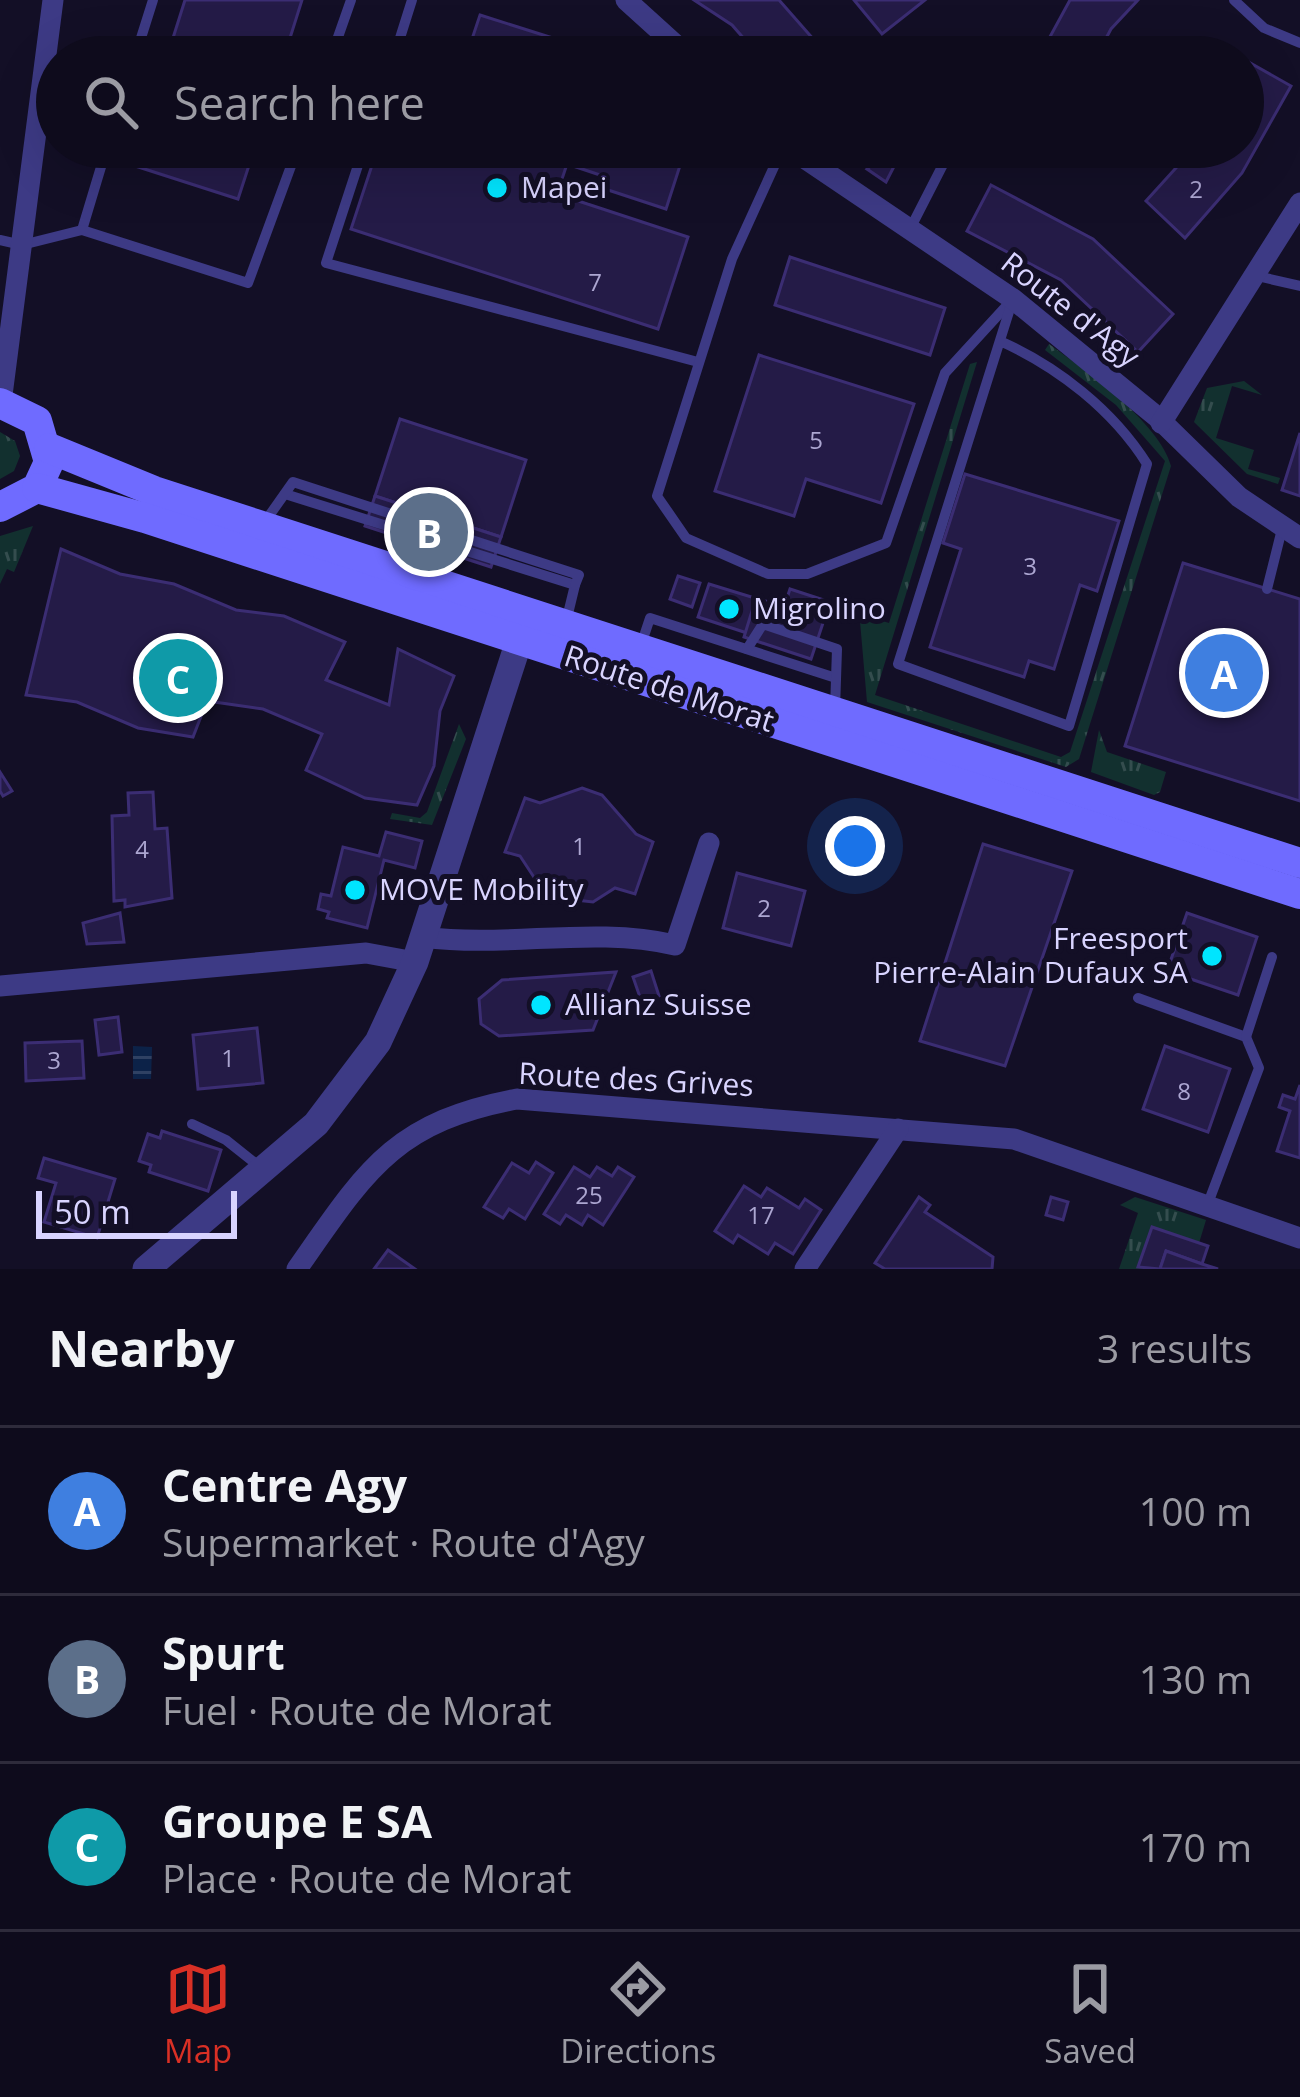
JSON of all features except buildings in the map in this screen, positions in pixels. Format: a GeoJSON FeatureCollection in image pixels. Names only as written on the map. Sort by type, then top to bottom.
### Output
{"type":"FeatureCollection","features":[{"type":"Feature","properties":{"kind":"main road","name":"Route de Morat"},"geometry":{"type":"LineString","coordinates":[[0,403],[37,421],[49,448],[154,491],[1300,863]]}},
{"type":"Feature","properties":{"kind":"main road"},"geometry":{"type":"LineString","coordinates":[[0,507],[37,488],[50,462],[49,448]]}},
{"type":"Feature","properties":{"kind":"main road","name":"Route de Morat"},"geometry":{"type":"LineString","coordinates":[[37,488],[145,518],[1300,895]]}},
{"type":"Feature","properties":{"kind":"street"},"geometry":{"type":"LineString","coordinates":[[47,36],[53,0]]}},
{"type":"Feature","properties":{"kind":"street"},"geometry":{"type":"LineString","coordinates":[[626,0],[666,36]]}},
{"type":"Feature","properties":{"kind":"street"},"geometry":{"type":"LineString","coordinates":[[0,403],[11,243],[36,98]]}},
{"type":"Feature","properties":{"kind":"street","name":"Route d'Agy"},"geometry":{"type":"LineString","coordinates":[[814,168],[1013,299],[1291,534]]}},
{"type":"Feature","properties":{"kind":"street"},"geometry":{"type":"LineString","coordinates":[[1162,423],[1298,211]]}},
{"type":"Feature","properties":{"kind":"street"},"geometry":{"type":"LineString","coordinates":[[146,1269],[316,1124],[362,1068],[394,1015],[519,640]]}},
{"type":"Feature","properties":{"kind":"street"},"geometry":{"type":"LineString","coordinates":[[0,986],[626,934],[675,945],[709,843]]}},
{"type":"Feature","properties":{"kind":"street","name":"Route des Grives"},"geometry":{"type":"LineString","coordinates":[[297,1269],[348,1196],[402,1140],[421,1127],[482,1106],[545,1099],[1014,1139],[1300,1238]]}},
{"type":"Feature","properties":{"kind":"street"},"geometry":{"type":"LineString","coordinates":[[805,1269],[898,1129]]}},
{"type":"Feature","properties":{"kind":"lane"},"geometry":{"type":"LineString","coordinates":[[141,36],[152,0]]}},
{"type":"Feature","properties":{"kind":"lane"},"geometry":{"type":"LineString","coordinates":[[339,36],[352,0]]}},
{"type":"Feature","properties":{"kind":"lane"},"geometry":{"type":"LineString","coordinates":[[401,36],[412,0]]}},
{"type":"Feature","properties":{"kind":"lane"},"geometry":{"type":"LineString","coordinates":[[1234,0],[1264,28],[1300,43]]}},
{"type":"Feature","properties":{"kind":"lane"},"geometry":{"type":"LineString","coordinates":[[82,230],[101,168]]}},
{"type":"Feature","properties":{"kind":"lane"},"geometry":{"type":"LineString","coordinates":[[11,243],[82,230],[248,283],[290,168]]}},
{"type":"Feature","properties":{"kind":"lane"},"geometry":{"type":"LineString","coordinates":[[357,168],[326,262],[698,362]]}},
{"type":"Feature","properties":{"kind":"lane"},"geometry":{"type":"LineString","coordinates":[[776,168],[732,259],[657,496],[686,538],[768,574],[807,574],[886,543],[945,373],[1013,299]]}},
{"type":"Feature","properties":{"kind":"lane"},"geometry":{"type":"LineString","coordinates":[[909,231],[941,168]]}},
{"type":"Feature","properties":{"kind":"lane"},"geometry":{"type":"LineString","coordinates":[[1254,275],[1300,286]]}},
{"type":"Feature","properties":{"kind":"lane"},"geometry":{"type":"LineString","coordinates":[[1000,341],[1040,359],[1079,391],[1127,432],[1147,464],[1070,726],[898,664],[1013,299]]}},
{"type":"Feature","properties":{"kind":"lane"},"geometry":{"type":"LineString","coordinates":[[262,526],[285,494],[575,585],[565,625]]}},
{"type":"Feature","properties":{"kind":"lane"},"geometry":{"type":"LineString","coordinates":[[1268,590],[1291,534]]}},
{"type":"Feature","properties":{"kind":"lane"},"geometry":{"type":"LineString","coordinates":[[640,649],[650,618],[836,679]]}},
{"type":"Feature","properties":{"kind":"lane"},"geometry":{"type":"LineString","coordinates":[[747,649],[763,624],[837,649],[834,712]]}},
{"type":"Feature","properties":{"kind":"lane"},"geometry":{"type":"LineString","coordinates":[[1207,1206],[1259,1068],[1246,1037],[1272,957]]}},
{"type":"Feature","properties":{"kind":"lane"},"geometry":{"type":"LineString","coordinates":[[1138,998],[1246,1037]]}},
{"type":"Feature","properties":{"kind":"lane"},"geometry":{"type":"LineString","coordinates":[[192,1124],[242,1150],[263,1170]]}},
{"type":"Feature","properties":{"kind":"green space"},"geometry":{"type":"Polygon","coordinates":[[[1049,344],[1137,415],[1164,449],[1171,466],[1079,759],[1066,767],[867,702],[860,621],[865,616],[889,623],[970,364],[977,362],[875,695],[1061,757],[1070,752],[1165,461],[1116,405],[1045,350],[1049,344]]]}},
{"type":"Feature","properties":{"kind":"green space"},"geometry":{"type":"Polygon","coordinates":[[[1244,381],[1262,395],[1232,386],[1216,438],[1254,450],[1248,469],[1280,478],[1278,484],[1247,474],[1194,422],[1207,388],[1244,381]]]}},
{"type":"Feature","properties":{"kind":"green space"},"geometry":{"type":"Polygon","coordinates":[[[0,432],[15,441],[20,456],[14,471],[0,479],[0,432]]]}},
{"type":"Feature","properties":{"kind":"green space"},"geometry":{"type":"Polygon","coordinates":[[[33,526],[14,572],[7,569],[0,584],[0,536],[33,526]]]}},
{"type":"Feature","properties":{"kind":"green space"},"geometry":{"type":"Polygon","coordinates":[[[459,724],[466,739],[432,825],[390,819],[392,813],[420,818],[427,812],[459,724]]]}},
{"type":"Feature","properties":{"kind":"green space"},"geometry":{"type":"Polygon","coordinates":[[[1099,730],[1107,752],[1166,772],[1160,792],[1154,795],[1091,772],[1099,730]]]}},
{"type":"Feature","properties":{"kind":"green space"},"geometry":{"type":"Polygon","coordinates":[[[1135,1197],[1206,1220],[1199,1243],[1138,1266],[1144,1269],[1119,1269],[1138,1213],[1120,1205],[1135,1197]]]}},
{"type":"Feature","properties":{"kind":"water"},"geometry":{"type":"Polygon","coordinates":[[[133,1046],[152,1047],[151,1079],[133,1079],[133,1046]]]}},
{"type":"Feature","properties":{"kind":"place","name":"Mapei"},"geometry":{"type":"Point","coordinates":[497,188]}},
{"type":"Feature","properties":{"kind":"place","name":"Spurt"},"geometry":{"type":"Point","coordinates":[429,532]}},
{"type":"Feature","properties":{"kind":"place","name":"Migrolino"},"geometry":{"type":"Point","coordinates":[729,609]}},
{"type":"Feature","properties":{"kind":"place","name":"Centre Agy"},"geometry":{"type":"Point","coordinates":[1224,673]}},
{"type":"Feature","properties":{"kind":"place","name":"Groupe E SA"},"geometry":{"type":"Point","coordinates":[178,678]}},
{"type":"Feature","properties":{"kind":"place","name":"MOVE Mobility"},"geometry":{"type":"Point","coordinates":[355,890]}},
{"type":"Feature","properties":{"kind":"place","name":"Freesport Pierre-Alain Dufaux SA"},"geometry":{"type":"Point","coordinates":[1212,956]}},
{"type":"Feature","properties":{"kind":"place","name":"Allianz Suisse"},"geometry":{"type":"Point","coordinates":[541,1005]}}]}
